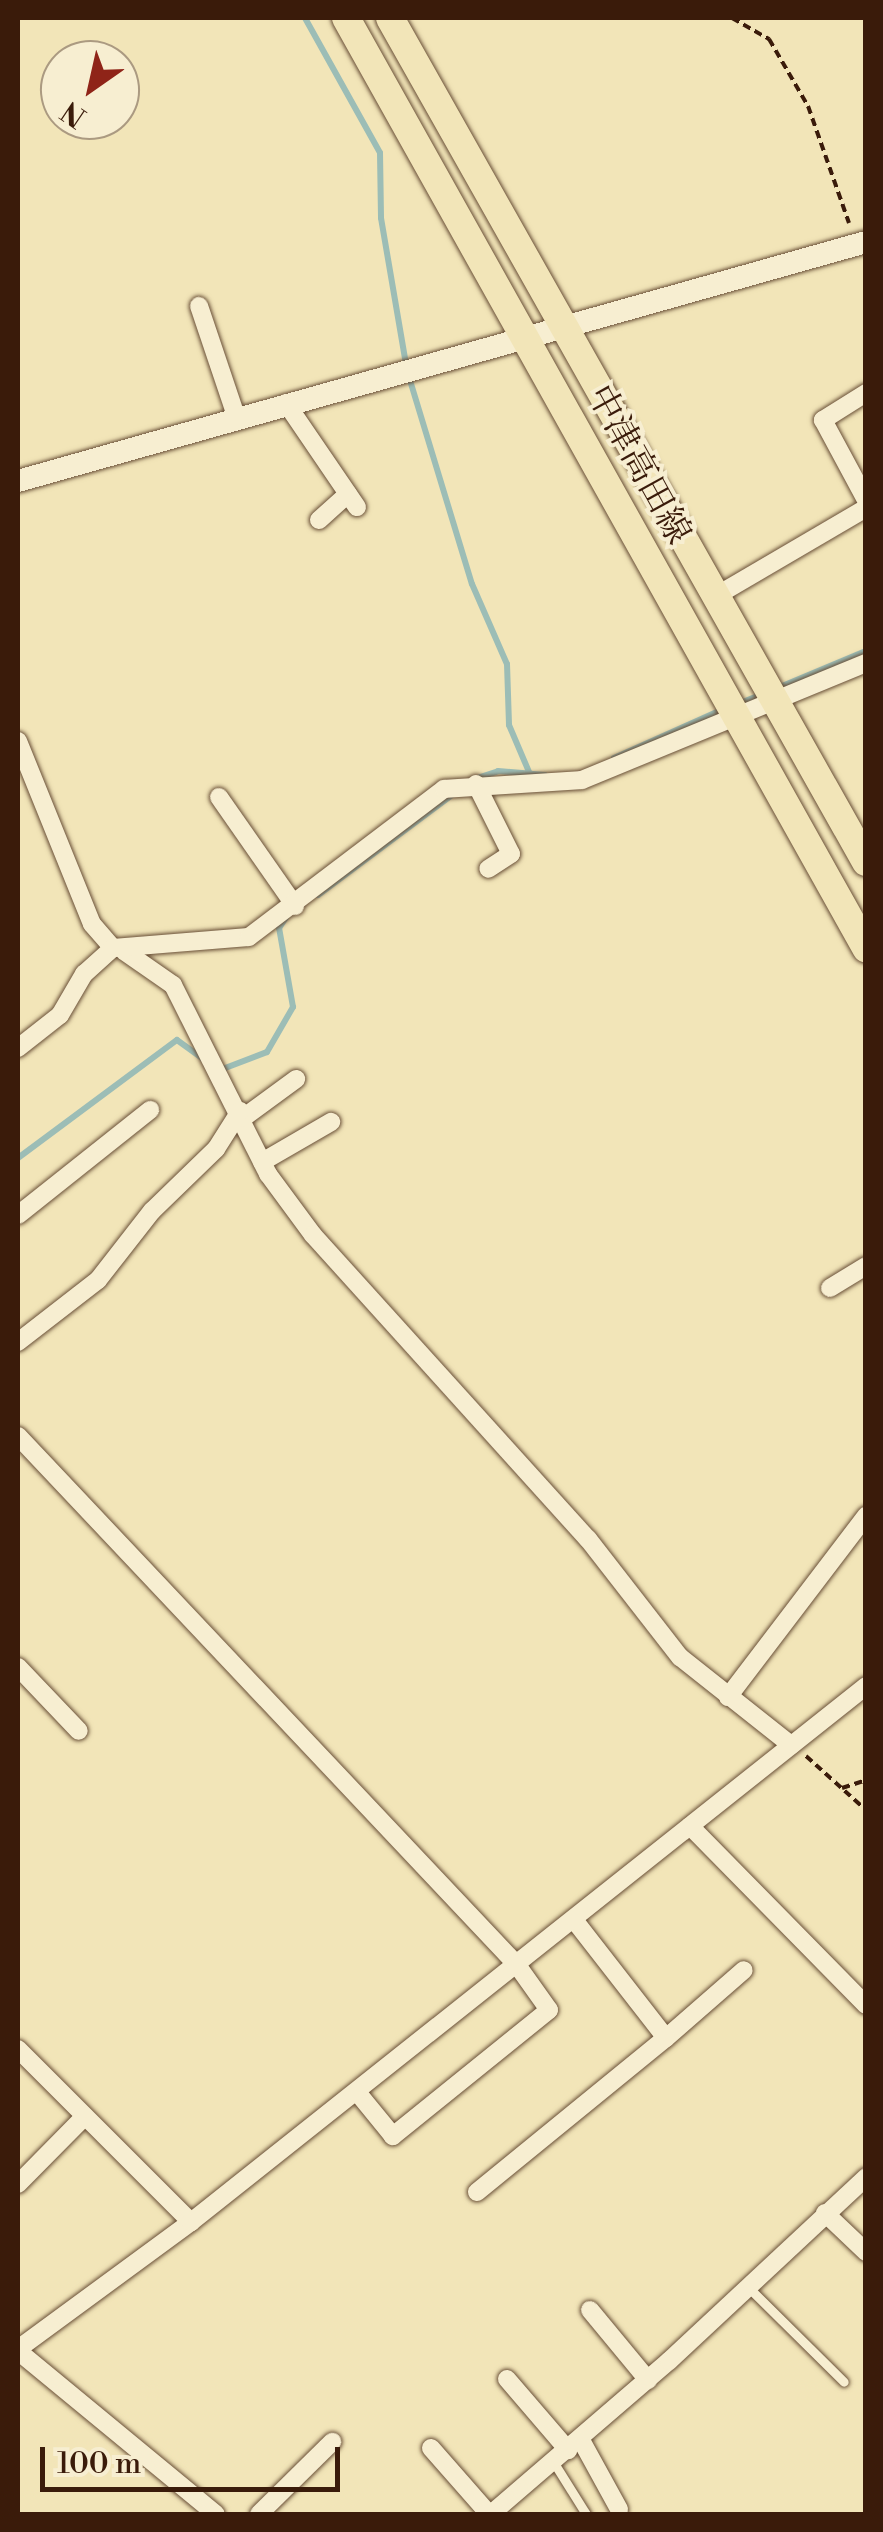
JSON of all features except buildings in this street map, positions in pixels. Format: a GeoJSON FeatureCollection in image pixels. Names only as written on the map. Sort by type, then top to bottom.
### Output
{"type":"FeatureCollection","features":[{"type":"Feature","properties":{"kind":"main road","name":"中津高田線"},"geometry":{"type":"LineString","coordinates":[[346,18],[866,948]]}},
{"type":"Feature","properties":{"kind":"main road","name":"中津高田線"},"geometry":{"type":"LineString","coordinates":[[390,18],[866,862]]}},
{"type":"Feature","properties":{"kind":"street"},"geometry":{"type":"LineString","coordinates":[[18,481],[236,416],[526,342],[866,242]]}},
{"type":"Feature","properties":{"kind":"street"},"geometry":{"type":"LineString","coordinates":[[199,306],[236,416]]}},
{"type":"Feature","properties":{"kind":"street"},"geometry":{"type":"LineString","coordinates":[[866,393],[822,420],[866,500]]}},
{"type":"Feature","properties":{"kind":"street"},"geometry":{"type":"LineString","coordinates":[[286,403],[352,501],[318,520]]}},
{"type":"Feature","properties":{"kind":"street"},"geometry":{"type":"LineString","coordinates":[[716,596],[866,508]]}},
{"type":"Feature","properties":{"kind":"street"},"geometry":{"type":"LineString","coordinates":[[18,1048],[60,1014],[84,974],[118,949],[249,937],[295,906],[437,794],[476,784],[582,780],[866,663]]}},
{"type":"Feature","properties":{"kind":"street"},"geometry":{"type":"LineString","coordinates":[[18,741],[23,768],[92,924],[118,949],[173,985],[242,1114],[262,1162],[322,1246],[588,1538],[680,1657],[792,1745]]}},
{"type":"Feature","properties":{"kind":"street"},"geometry":{"type":"LineString","coordinates":[[476,784],[511,854],[488,869]]}},
{"type":"Feature","properties":{"kind":"street"},"geometry":{"type":"LineString","coordinates":[[218,797],[295,906]]}},
{"type":"Feature","properties":{"kind":"street"},"geometry":{"type":"LineString","coordinates":[[173,985],[180,945]]}},
{"type":"Feature","properties":{"kind":"street"},"geometry":{"type":"LineString","coordinates":[[18,1342],[98,1280],[152,1211],[216,1148],[242,1114],[296,1079]]}},
{"type":"Feature","properties":{"kind":"street"},"geometry":{"type":"LineString","coordinates":[[18,1215],[150,1110]]}},
{"type":"Feature","properties":{"kind":"street"},"geometry":{"type":"LineString","coordinates":[[262,1162],[331,1122]]}},
{"type":"Feature","properties":{"kind":"street"},"geometry":{"type":"LineString","coordinates":[[830,1288],[866,1266]]}},
{"type":"Feature","properties":{"kind":"street"},"geometry":{"type":"LineString","coordinates":[[18,1436],[517,1966],[550,2010],[393,2136],[356,2092]]}},
{"type":"Feature","properties":{"kind":"street"},"geometry":{"type":"LineString","coordinates":[[728,1698],[866,1516]]}},
{"type":"Feature","properties":{"kind":"street"},"geometry":{"type":"LineString","coordinates":[[18,1667],[79,1730]]}},
{"type":"Feature","properties":{"kind":"street"},"geometry":{"type":"LineString","coordinates":[[216,2514],[18,2350],[191,2222],[866,1686]]}},
{"type":"Feature","properties":{"kind":"street"},"geometry":{"type":"LineString","coordinates":[[690,1826],[866,2005]]}},
{"type":"Feature","properties":{"kind":"street"},"geometry":{"type":"LineString","coordinates":[[574,1920],[666,2038]]}},
{"type":"Feature","properties":{"kind":"street"},"geometry":{"type":"LineString","coordinates":[[477,2192],[744,1970]]}},
{"type":"Feature","properties":{"kind":"street"},"geometry":{"type":"LineString","coordinates":[[18,2049],[191,2222]]}},
{"type":"Feature","properties":{"kind":"street"},"geometry":{"type":"LineString","coordinates":[[18,2184],[85,2116]]}},
{"type":"Feature","properties":{"kind":"street"},"geometry":{"type":"LineString","coordinates":[[431,2448],[490,2514],[648,2380],[866,2177]]}},
{"type":"Feature","properties":{"kind":"street"},"geometry":{"type":"LineString","coordinates":[[826,2213],[866,2252]]}},
{"type":"Feature","properties":{"kind":"street"},"geometry":{"type":"LineString","coordinates":[[590,2310],[648,2380]]}},
{"type":"Feature","properties":{"kind":"street"},"geometry":{"type":"LineString","coordinates":[[507,2378],[619,2508]]}},
{"type":"Feature","properties":{"kind":"street"},"geometry":{"type":"LineString","coordinates":[[259,2514],[332,2442]]}},
{"type":"Feature","properties":{"kind":"lane"},"geometry":{"type":"LineString","coordinates":[[748,2286],[844,2382]]}},
{"type":"Feature","properties":{"kind":"lane"},"geometry":{"type":"LineString","coordinates":[[567,2451],[586,2514]]}},
{"type":"Feature","properties":{"kind":"path"},"geometry":{"type":"LineString","coordinates":[[732,18],[768,40],[808,106],[849,223]]}},
{"type":"Feature","properties":{"kind":"path"},"geometry":{"type":"LineString","coordinates":[[792,1745],[866,1810]]}},
{"type":"Feature","properties":{"kind":"path"},"geometry":{"type":"LineString","coordinates":[[842,1788],[866,1780]]}},
{"type":"Feature","properties":{"kind":"waterway"},"geometry":{"type":"LineString","coordinates":[[305,18],[380,153],[381,218],[406,365]]}},
{"type":"Feature","properties":{"kind":"waterway"},"geometry":{"type":"LineString","coordinates":[[409,377],[472,584],[507,664],[509,725],[529,772]]}},
{"type":"Feature","properties":{"kind":"waterway"},"geometry":{"type":"LineString","coordinates":[[775,689],[866,651]]}},
{"type":"Feature","properties":{"kind":"waterway"},"geometry":{"type":"LineString","coordinates":[[738,704],[763,694]]}},
{"type":"Feature","properties":{"kind":"waterway"},"geometry":{"type":"LineString","coordinates":[[614,758],[726,708]]}},
{"type":"Feature","properties":{"kind":"waterway"},"geometry":{"type":"LineString","coordinates":[[474,779],[498,771],[545,775]]}},
{"type":"Feature","properties":{"kind":"waterway"},"geometry":{"type":"LineString","coordinates":[[318,895],[452,795]]}},
{"type":"Feature","properties":{"kind":"waterway"},"geometry":{"type":"LineString","coordinates":[[220,1070],[267,1052],[293,1007],[279,928],[287,916]]}},
{"type":"Feature","properties":{"kind":"waterway"},"geometry":{"type":"LineString","coordinates":[[18,1158],[177,1040],[206,1061]]}}]}
